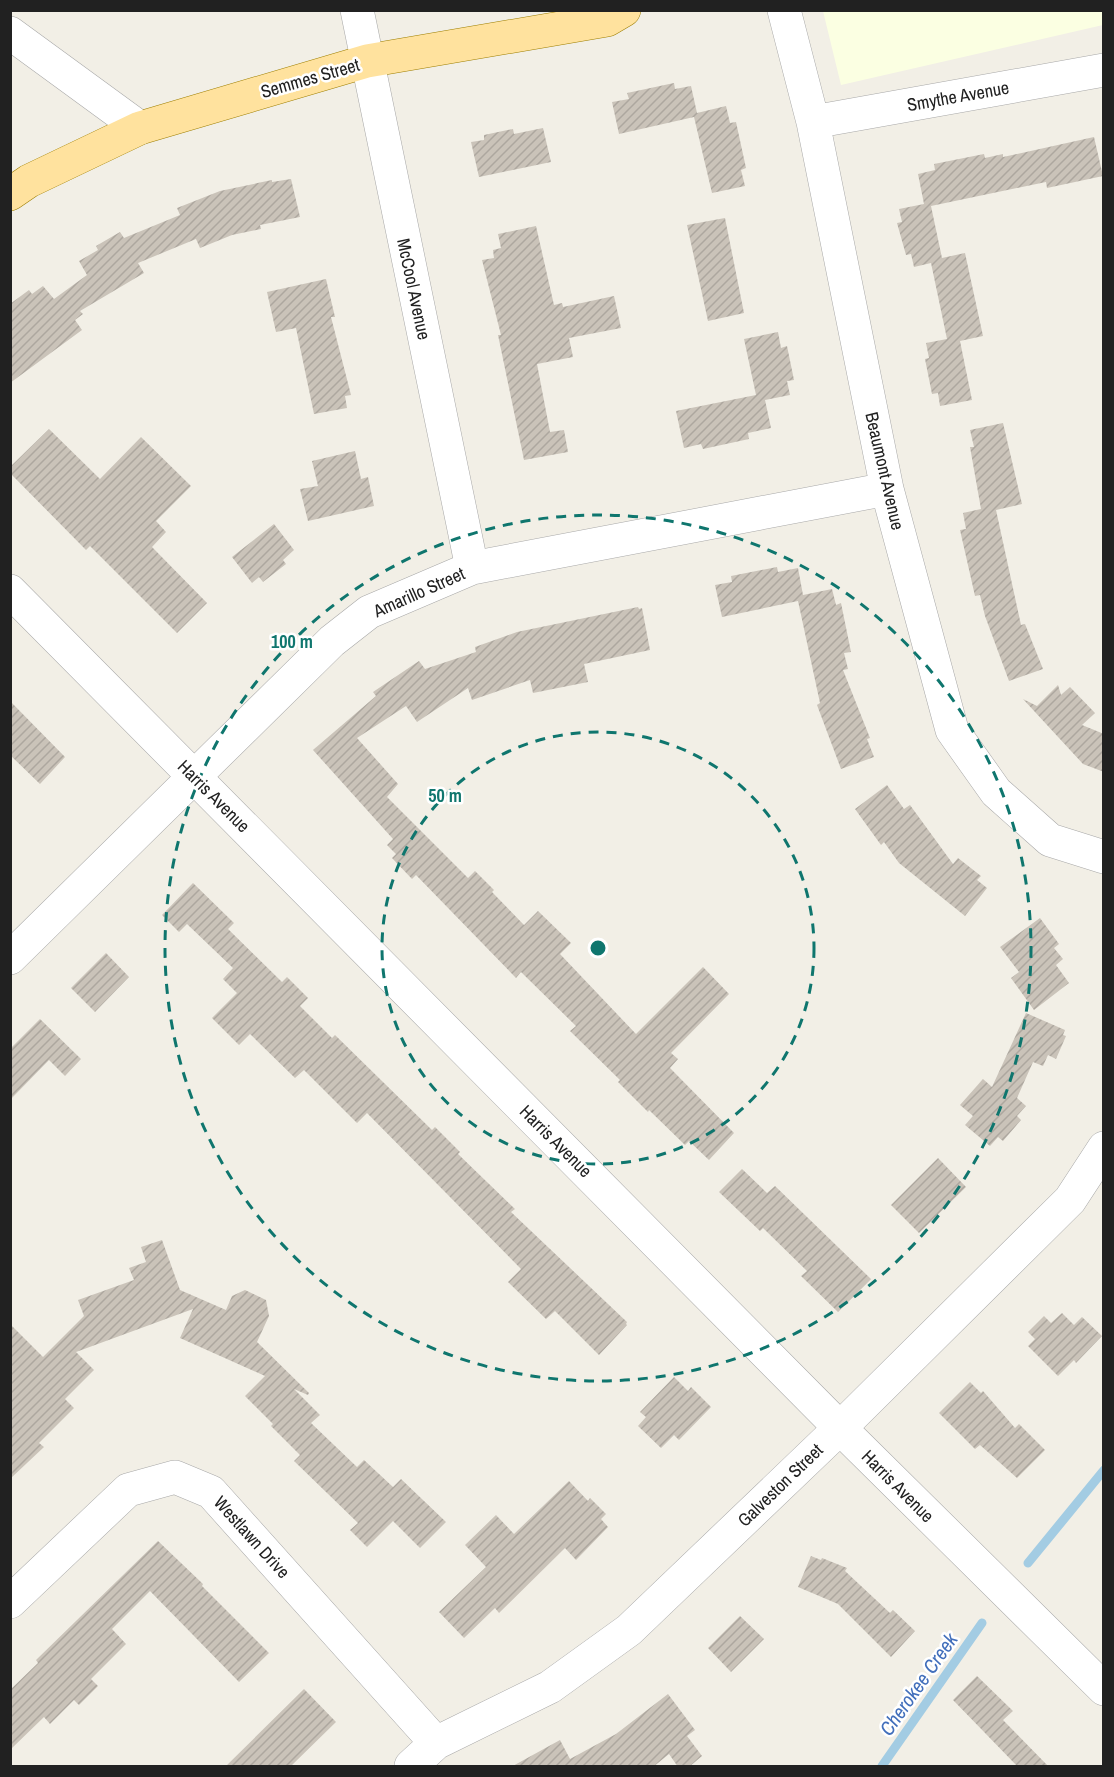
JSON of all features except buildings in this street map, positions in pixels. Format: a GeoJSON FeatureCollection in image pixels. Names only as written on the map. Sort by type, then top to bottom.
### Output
{"type":"FeatureCollection","features":[{"type":"Feature","properties":{"kind":"main road","name":"Semmes Street"},"geometry":{"type":"LineString","coordinates":[[10,194],[29,182],[140,128],[367,61],[607,20],[624,10]]}},
{"type":"Feature","properties":{"kind":"street","name":"McCool Avenue"},"geometry":{"type":"LineString","coordinates":[[357,10],[472,568]]}},
{"type":"Feature","properties":{"kind":"street","name":"Beaumont Avenue"},"geometry":{"type":"LineString","coordinates":[[784,10],[813,122],[887,489],[952,730],[996,792],[1050,840],[1104,857]]}},
{"type":"Feature","properties":{"kind":"street"},"geometry":{"type":"LineString","coordinates":[[10,33],[140,128]]}},
{"type":"Feature","properties":{"kind":"street","name":"Smythe Avenue"},"geometry":{"type":"LineString","coordinates":[[813,122],[1104,70]]}},
{"type":"Feature","properties":{"kind":"street","name":"Amarillo Street"},"geometry":{"type":"LineString","coordinates":[[10,958],[332,641],[369,612],[472,568],[887,489]]}},
{"type":"Feature","properties":{"kind":"street","name":"Harris Avenue"},"geometry":{"type":"LineString","coordinates":[[10,591],[840,1428],[1104,1689]]}},
{"type":"Feature","properties":{"kind":"street","name":"Galveston Street"},"geometry":{"type":"LineString","coordinates":[[411,1767],[436,1743],[550,1688],[629,1630],[840,1428],[1070,1200],[1104,1148]]}},
{"type":"Feature","properties":{"kind":"street","name":"Westlawn Drive"},"geometry":{"type":"LineString","coordinates":[[10,1602],[128,1490],[175,1477],[211,1492],[436,1743]]}},
{"type":"Feature","properties":{"kind":"shaded area"},"geometry":{"type":"Polygon","coordinates":[[[823,11],[1103,11],[1103,25],[841,85],[823,11]]]}},
{"type":"Feature","properties":{"kind":"waterway","name":"Cherokee Creek"},"geometry":{"type":"LineString","coordinates":[[1028,1563],[1104,1470]]}},
{"type":"Feature","properties":{"kind":"waterway","name":"Cherokee Creek"},"geometry":{"type":"LineString","coordinates":[[882,1766],[982,1623]]}}]}
